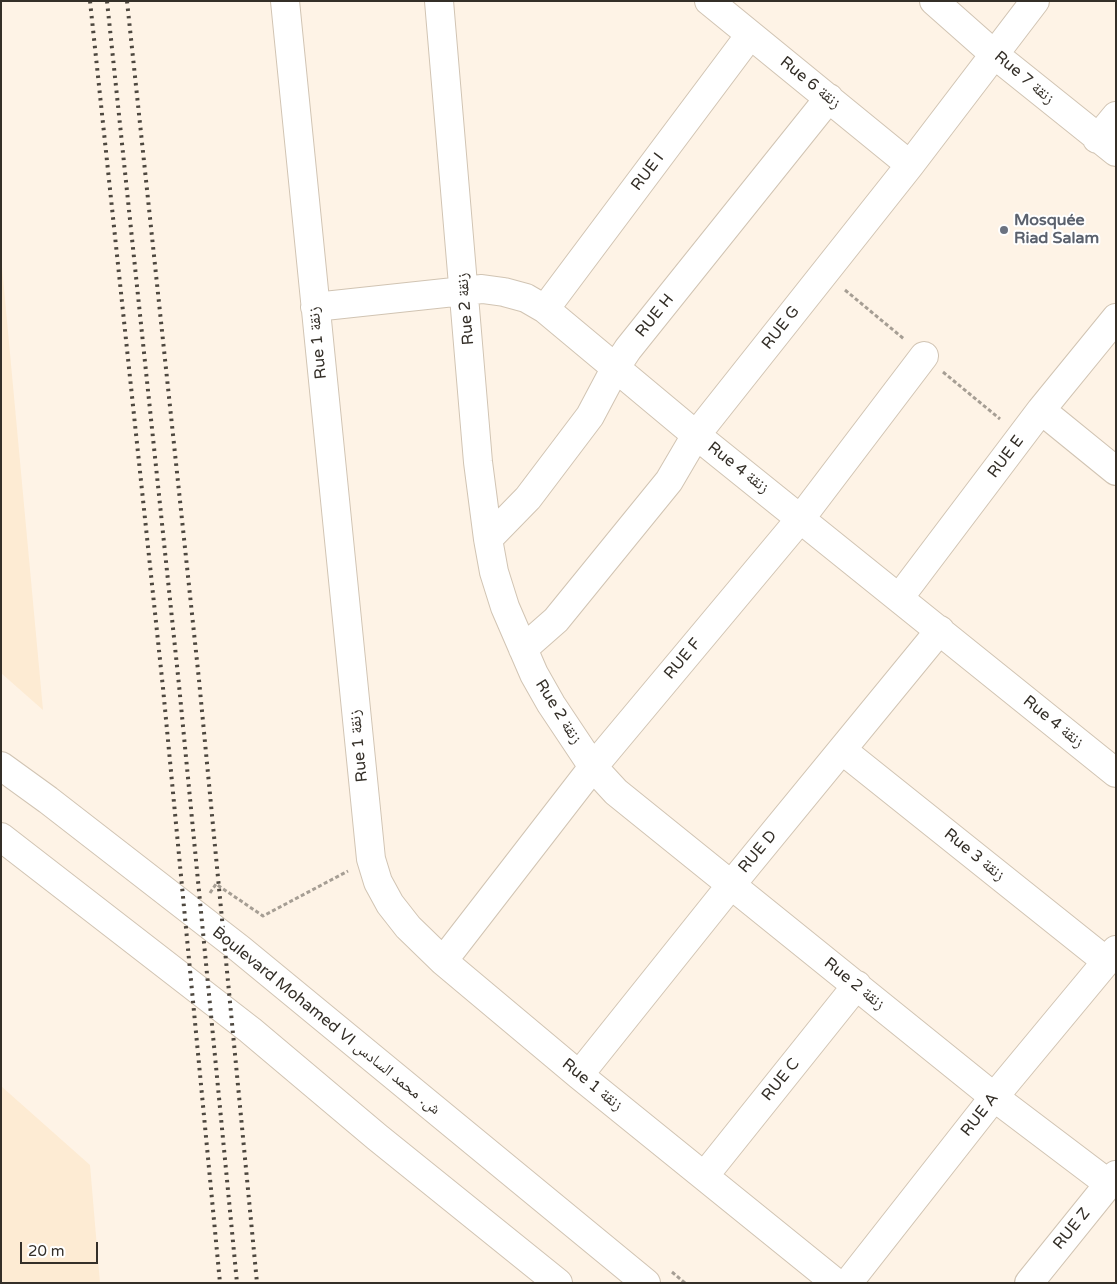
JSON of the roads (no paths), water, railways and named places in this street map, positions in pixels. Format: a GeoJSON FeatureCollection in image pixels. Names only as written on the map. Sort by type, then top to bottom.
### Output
{"type":"FeatureCollection","features":[{"type":"Feature","properties":{"kind":"street","name":"Rue 1 زنقة"},"geometry":{"type":"LineString","coordinates":[[285,1],[371,859],[378,882],[390,904],[408,927],[443,961],[579,1075],[705,1175],[836,1283]]}},
{"type":"Feature","properties":{"kind":"street","name":"Rue 2 زنقة"},"geometry":{"type":"LineString","coordinates":[[439,1],[478,462],[488,539],[494,572],[505,607],[523,649],[551,704],[593,767],[616,792],[994,1097],[1112,1179]]}},
{"type":"Feature","properties":{"kind":"street","name":"Rue 6 زنقة"},"geometry":{"type":"LineString","coordinates":[[709,1],[910,165]]}},
{"type":"Feature","properties":{"kind":"street","name":"Rue 7 زنقة"},"geometry":{"type":"LineString","coordinates":[[934,1],[995,55],[1106,146]]}},
{"type":"Feature","properties":{"kind":"street","name":"RUE G"},"geometry":{"type":"LineString","coordinates":[[523,649],[556,620],[669,481],[696,435],[910,165],[1035,1]]}},
{"type":"Feature","properties":{"kind":"street","name":"RUE I"},"geometry":{"type":"LineString","coordinates":[[545,309],[750,34]]}},
{"type":"Feature","properties":{"kind":"street","name":"RUE H"},"geometry":{"type":"LineString","coordinates":[[488,539],[528,498],[590,416],[616,367],[829,98]]}},
{"type":"Feature","properties":{"kind":"street"},"geometry":{"type":"LineString","coordinates":[[1106,146],[1116,116]]}},
{"type":"Feature","properties":{"kind":"street","name":"Rue 4 زنقة"},"geometry":{"type":"LineString","coordinates":[[315,307],[464,290],[504,292],[526,298],[545,309],[696,435],[1116,773]]}},
{"type":"Feature","properties":{"kind":"street","name":"RUE E"},"geometry":{"type":"LineString","coordinates":[[899,598],[1041,410],[1116,319]]}},
{"type":"Feature","properties":{"kind":"street","name":"RUE F"},"geometry":{"type":"LineString","coordinates":[[443,961],[593,767],[801,518],[924,356]]}},
{"type":"Feature","properties":{"kind":"street"},"geometry":{"type":"LineString","coordinates":[[1041,410],[1116,471]]}},
{"type":"Feature","properties":{"kind":"street","name":"RUE D"},"geometry":{"type":"LineString","coordinates":[[579,1075],[730,885],[940,630]]}},
{"type":"Feature","properties":{"kind":"street","name":"Rue 3 زنقة"},"geometry":{"type":"LineString","coordinates":[[842,750],[1111,955]]}},
{"type":"Feature","properties":{"kind":"street","name":"Boulevard Mohamed VI ش. محمد السادس"},"geometry":{"type":"LineString","coordinates":[[1,766],[48,800],[240,949],[646,1283]]}},
{"type":"Feature","properties":{"kind":"street"},"geometry":{"type":"LineString","coordinates":[[1,837],[250,1030],[377,1137],[558,1283]]}},
{"type":"Feature","properties":{"kind":"street","name":"RUE A"},"geometry":{"type":"LineString","coordinates":[[848,1283],[994,1097],[1111,955]]}},
{"type":"Feature","properties":{"kind":"street","name":"RUE C"},"geometry":{"type":"LineString","coordinates":[[705,1175],[857,986]]}},
{"type":"Feature","properties":{"kind":"street","name":"RUE Z"},"geometry":{"type":"LineString","coordinates":[[1029,1283],[1112,1179]]}},
{"type":"Feature","properties":{"kind":"railway"},"geometry":{"type":"LineString","coordinates":[[90,1],[163,688],[220,1283]]}},
{"type":"Feature","properties":{"kind":"railway"},"geometry":{"type":"LineString","coordinates":[[107,1],[179,685],[237,1283]]}},
{"type":"Feature","properties":{"kind":"railway"},"geometry":{"type":"LineString","coordinates":[[127,1],[199,680],[257,1283]]}},
{"type":"Feature","properties":{"kind":"place","name":"Mosquée Riad Salam"},"geometry":{"type":"Point","coordinates":[1004,230]}}]}
